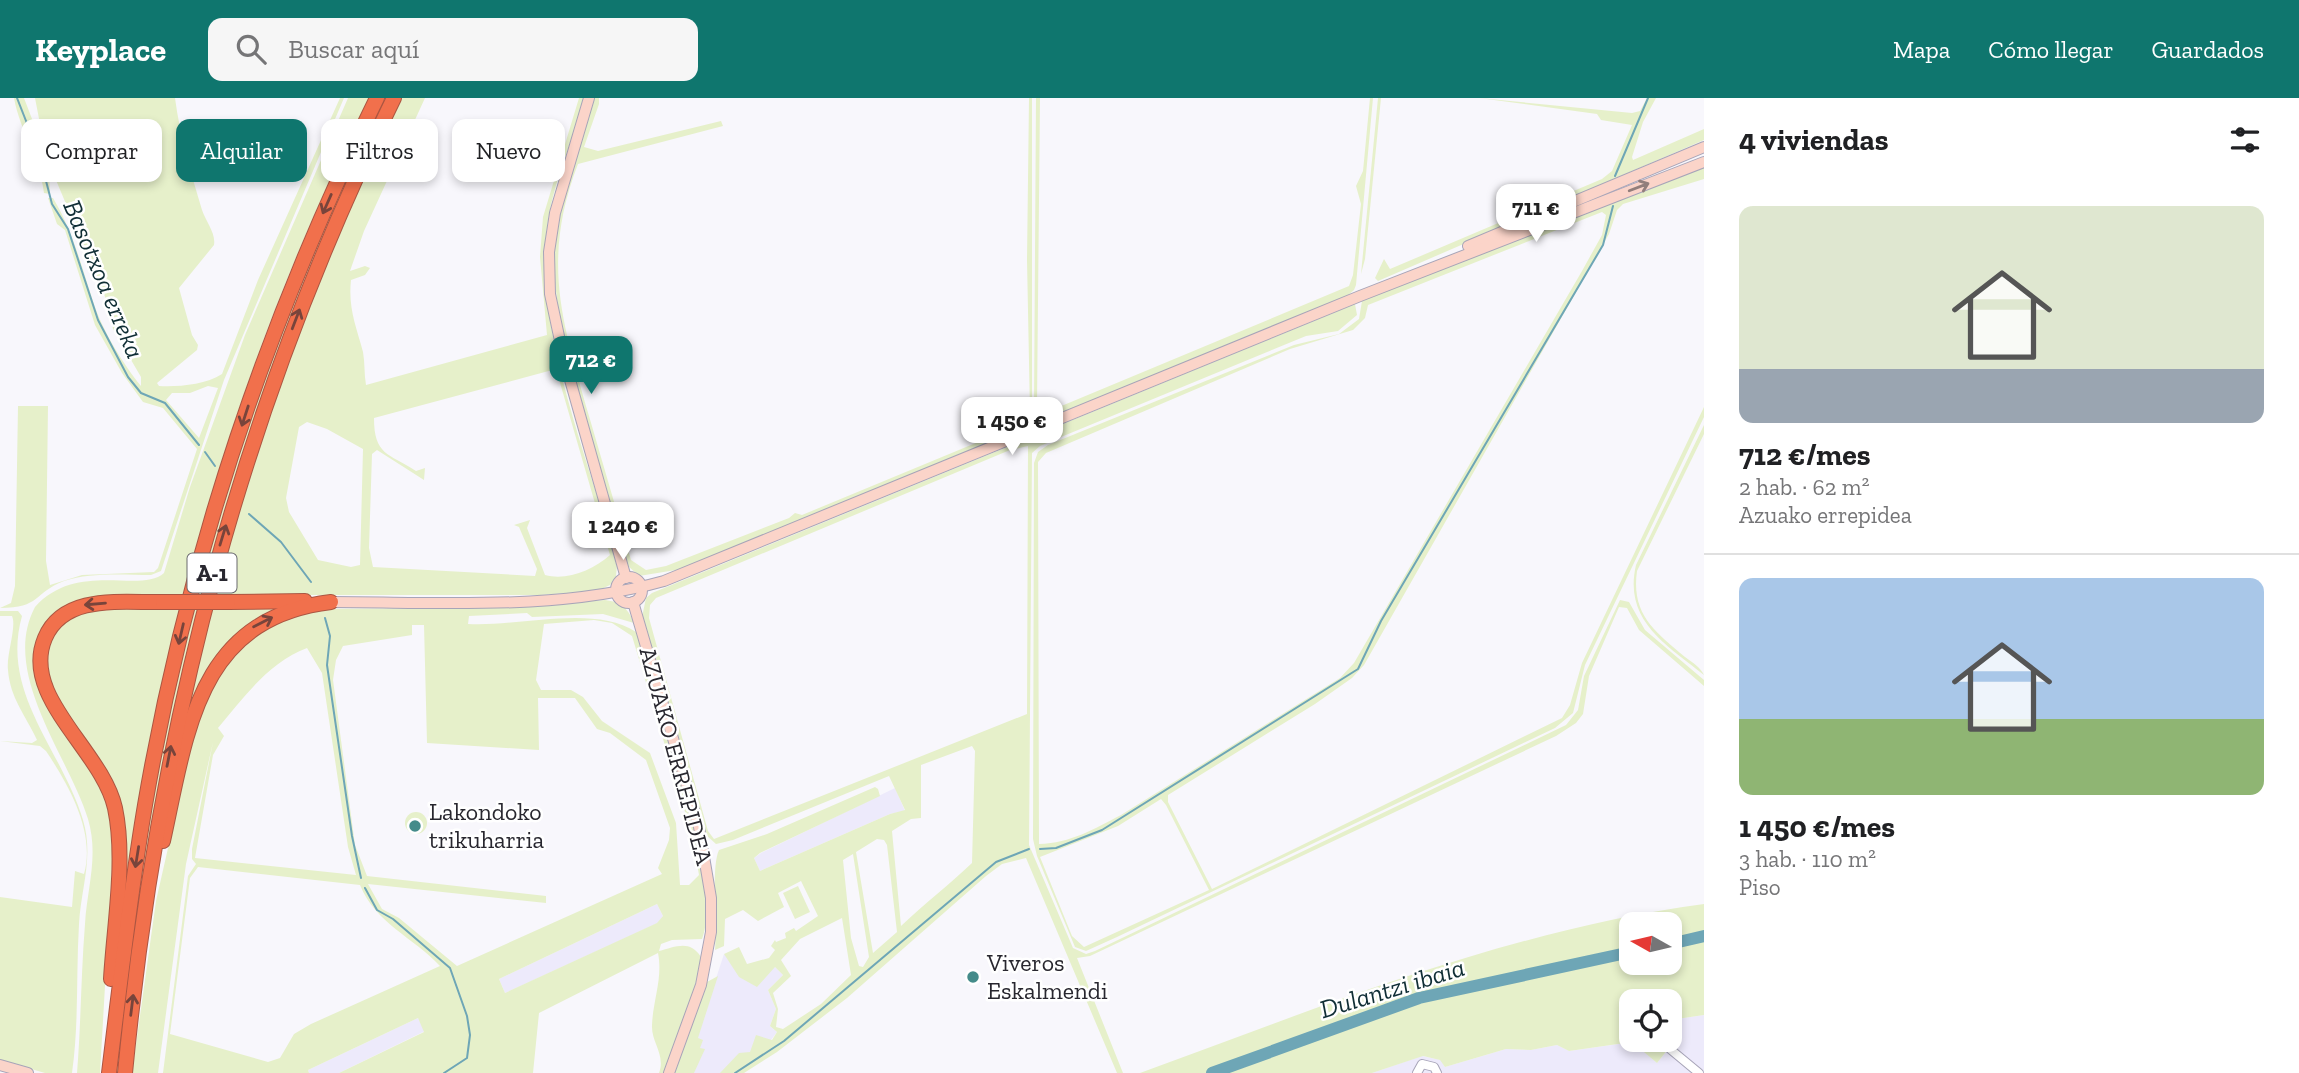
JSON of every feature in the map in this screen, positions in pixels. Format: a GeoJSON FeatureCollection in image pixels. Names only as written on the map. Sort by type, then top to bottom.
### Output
{"type":"FeatureCollection","features":[{"type":"Feature","properties":{"kind":"highway","name":"A-1"},"geometry":{"type":"LineString","coordinates":[[109,1073],[145,804],[169,687],[205,541],[282,312],[332,193],[377,98]]}},
{"type":"Feature","properties":{"kind":"highway","name":"A-1"},"geometry":{"type":"LineString","coordinates":[[125,1073],[138,958],[172,744],[220,544],[258,424],[297,315],[339,215],[394,98]]}},
{"type":"Feature","properties":{"kind":"highway"},"geometry":{"type":"LineString","coordinates":[[109,1073],[118,855],[115,809],[101,772],[49,698],[40,673],[41,647],[56,620],[82,606],[163,602],[331,602]]}},
{"type":"Feature","properties":{"kind":"highway"},"geometry":{"type":"LineString","coordinates":[[138,958],[190,730],[215,669],[252,627],[285,612],[331,602]]}},
{"type":"Feature","properties":{"kind":"main road"},"geometry":{"type":"LineString","coordinates":[[589,98],[553,221],[550,294],[563,355],[625,578]]}},
{"type":"Feature","properties":{"kind":"main road"},"geometry":{"type":"LineString","coordinates":[[1370,292],[1448,255],[1704,148]]}},
{"type":"Feature","properties":{"kind":"main road"},"geometry":{"type":"LineString","coordinates":[[331,602],[530,601],[616,593],[692,572],[1370,292],[1704,162]]}},
{"type":"Feature","properties":{"kind":"main road"},"geometry":{"type":"LineString","coordinates":[[625,578],[636,579],[641,588],[638,599],[633,602],[626,603],[616,593],[618,584],[625,578]]}},
{"type":"Feature","properties":{"kind":"main road","name":"AZUAKO ERREPIDEA"},"geometry":{"type":"LineString","coordinates":[[633,602],[699,827],[711,898],[711,932],[701,985],[669,1073]]}},
{"type":"Feature","properties":{"kind":"main road"},"geometry":{"type":"LineString","coordinates":[[0,1065],[28,1073]]}},
{"type":"Feature","properties":{"kind":"street"},"geometry":{"type":"LineString","coordinates":[[1674,1052],[1699,1073]]}},
{"type":"Feature","properties":{"kind":"street"},"geometry":{"type":"LineString","coordinates":[[1416,1073],[1423,1064],[1434,1067],[1437,1073]]}},
{"type":"Feature","properties":{"kind":"shaded area"},"geometry":{"type":"Polygon","coordinates":[[[895,788],[905,811],[890,814],[760,871],[754,858],[761,853],[895,788]]]}},
{"type":"Feature","properties":{"kind":"shaded area"},"geometry":{"type":"Polygon","coordinates":[[[657,904],[663,916],[658,923],[505,993],[499,979],[657,904]]]}},
{"type":"Feature","properties":{"kind":"shaded area"},"geometry":{"type":"Polygon","coordinates":[[[724,954],[744,971],[775,967],[783,975],[768,990],[776,1009],[770,1026],[777,1032],[768,1044],[724,1073],[685,1073],[724,954]]]}},
{"type":"Feature","properties":{"kind":"shaded area"},"geometry":{"type":"Polygon","coordinates":[[[1704,1015],[1704,1073],[1372,1073],[1422,1056],[1441,1060],[1445,1067],[1506,1049],[1531,1050],[1557,1045],[1569,1051],[1619,1044],[1619,1052],[1644,1052],[1657,1063],[1666,1052],[1682,1052],[1682,1018],[1704,1015]]]}},
{"type":"Feature","properties":{"kind":"shaded area"},"geometry":{"type":"Polygon","coordinates":[[[418,1018],[425,1031],[339,1073],[309,1073],[308,1070],[418,1018]]]}},
{"type":"Feature","properties":{"kind":"green space"},"geometry":{"type":"Polygon","coordinates":[[[14,98],[24,98],[32,119],[21,119],[21,122],[14,98]]]}},
{"type":"Feature","properties":{"kind":"green space"},"geometry":{"type":"Polygon","coordinates":[[[35,98],[175,98],[179,119],[176,119],[176,182],[194,182],[214,245],[179,288],[192,335],[198,345],[197,350],[157,383],[159,386],[199,383],[222,374],[258,280],[302,182],[307,182],[307,171],[321,140],[321,152],[224,380],[161,571],[151,575],[74,578],[54,586],[30,603],[0,608],[11,603],[15,586],[18,406],[48,406],[46,561],[50,585],[82,575],[154,572],[158,568],[197,449],[163,408],[143,402],[122,373],[95,325],[65,230],[57,224],[48,198],[53,198],[67,224],[104,327],[121,359],[141,386],[141,377],[113,329],[111,316],[105,308],[106,299],[57,182],[162,182],[162,119],[39,119],[35,98]],[[208,386],[190,393],[172,393],[166,400],[199,438],[218,388],[208,386]]]}},
{"type":"Feature","properties":{"kind":"green space"},"geometry":{"type":"Polygon","coordinates":[[[340,98],[344,98],[335,119],[331,119],[340,98]]]}},
{"type":"Feature","properties":{"kind":"green space"},"geometry":{"type":"Polygon","coordinates":[[[348,98],[369,98],[359,119],[339,119],[348,98]]]}},
{"type":"Feature","properties":{"kind":"green space"},"geometry":{"type":"Polygon","coordinates":[[[383,98],[389,98],[380,119],[374,119],[383,98]]]}},
{"type":"Feature","properties":{"kind":"green space"},"geometry":{"type":"Polygon","coordinates":[[[402,98],[425,98],[415,119],[392,119],[402,98]]]}},
{"type":"Feature","properties":{"kind":"green space"},"geometry":{"type":"Polygon","coordinates":[[[579,98],[584,98],[565,157],[565,144],[579,98]]]}},
{"type":"Feature","properties":{"kind":"green space"},"geometry":{"type":"Polygon","coordinates":[[[593,98],[599,98],[599,104],[584,147],[598,151],[721,121],[723,126],[578,164],[560,231],[560,291],[571,350],[631,560],[646,570],[666,566],[789,518],[795,513],[802,515],[1024,423],[1030,413],[1027,260],[1029,98],[1032,98],[1032,407],[1036,98],[1040,98],[1037,405],[1047,412],[1349,286],[1353,275],[1361,204],[1356,186],[1363,171],[1370,98],[1373,98],[1356,285],[1347,296],[682,569],[639,576],[627,565],[560,323],[553,267],[558,217],[593,98]]]}},
{"type":"Feature","properties":{"kind":"green space"},"geometry":{"type":"Polygon","coordinates":[[[1378,98],[1381,98],[1365,259],[1361,274],[1378,98]]]}},
{"type":"Feature","properties":{"kind":"green space"},"geometry":{"type":"Polygon","coordinates":[[[1479,98],[1632,113],[1640,111],[1647,98],[1656,98],[1643,122],[1633,160],[1704,129],[1704,140],[1378,281],[1375,278],[1384,259],[1390,269],[1602,179],[1612,171],[1632,125],[1601,120],[1597,114],[1479,98]]]}},
{"type":"Feature","properties":{"kind":"green space"},"geometry":{"type":"Polygon","coordinates":[[[321,160],[321,182],[329,182],[306,233],[251,373],[205,515],[185,587],[152,730],[117,941],[117,805],[51,697],[45,644],[78,602],[35,655],[40,692],[80,750],[110,806],[113,847],[100,1073],[77,1073],[85,924],[92,859],[91,833],[79,794],[41,714],[31,686],[26,659],[26,632],[35,607],[52,593],[70,585],[88,581],[140,581],[154,579],[164,573],[190,487],[245,335],[321,160]]]}},
{"type":"Feature","properties":{"kind":"green space"},"geometry":{"type":"Polygon","coordinates":[[[1704,167],[1704,179],[1623,204],[1617,210],[1609,234],[1364,665],[1352,678],[1315,704],[1168,795],[1168,802],[1212,889],[1562,718],[1570,705],[1582,663],[1704,407],[1704,417],[1585,665],[1573,713],[1555,728],[1117,937],[1086,951],[1075,947],[1037,856],[1033,839],[1034,463],[1038,452],[1048,445],[1294,345],[1339,334],[1359,319],[1362,301],[1704,167]],[[1602,212],[1368,305],[1365,318],[1353,330],[1290,349],[1046,453],[1038,462],[1039,844],[1072,838],[1121,815],[1340,678],[1354,663],[1602,235],[1606,215],[1602,212]],[[1161,799],[1118,826],[1040,857],[1072,936],[1084,947],[1209,890],[1161,799]]]}},
{"type":"Feature","properties":{"kind":"green space"},"geometry":{"type":"Polygon","coordinates":[[[42,182],[49,182],[50,194],[44,193],[42,182]]]}},
{"type":"Feature","properties":{"kind":"green space"},"geometry":{"type":"Polygon","coordinates":[[[345,182],[353,182],[269,380],[214,549],[163,772],[139,922],[120,1073],[115,1073],[140,863],[184,640],[230,476],[295,293],[345,182]]]}},
{"type":"Feature","properties":{"kind":"green space"},"geometry":{"type":"Polygon","coordinates":[[[361,182],[386,182],[364,231],[350,271],[365,266],[370,268],[365,275],[351,280],[350,290],[353,317],[363,352],[366,385],[547,335],[540,257],[543,217],[554,182],[557,182],[547,227],[545,265],[548,305],[565,389],[614,550],[616,576],[610,585],[597,591],[540,595],[228,595],[227,606],[293,606],[233,641],[178,762],[201,641],[240,502],[286,364],[361,182]],[[556,369],[374,418],[377,439],[384,452],[416,471],[425,468],[424,480],[377,450],[372,454],[369,548],[373,567],[535,576],[537,569],[519,527],[514,525],[530,520],[527,528],[545,575],[562,577],[579,573],[610,555],[556,369]],[[307,422],[299,427],[286,498],[289,512],[318,560],[351,567],[360,565],[363,449],[327,429],[307,422]]]}},
{"type":"Feature","properties":{"kind":"green space"},"geometry":{"type":"Polygon","coordinates":[[[1355,304],[1357,315],[1338,331],[1306,336],[1061,437],[1040,446],[1032,453],[1029,845],[1073,948],[1086,954],[1095,951],[1566,725],[1578,710],[1584,676],[1620,600],[1629,602],[1645,630],[1704,680],[1704,686],[1639,630],[1627,608],[1619,607],[1589,676],[1583,714],[1576,723],[1556,736],[1090,956],[1077,958],[1123,1073],[1117,1073],[1026,858],[1002,864],[986,876],[847,998],[777,1052],[744,1073],[720,1073],[739,1053],[750,1052],[756,1035],[772,1040],[777,1032],[770,1026],[776,1009],[768,990],[783,975],[775,967],[757,987],[739,977],[724,954],[739,947],[747,964],[769,958],[775,950],[771,946],[775,940],[776,942],[786,938],[785,933],[794,928],[796,931],[818,916],[801,881],[778,893],[784,907],[758,921],[743,910],[725,919],[724,946],[715,950],[715,882],[719,850],[767,834],[875,787],[878,789],[880,796],[760,853],[754,858],[760,871],[890,814],[905,810],[889,776],[733,840],[716,844],[705,834],[642,617],[646,598],[652,593],[1355,304]],[[1028,446],[1010,450],[656,598],[650,605],[649,618],[708,831],[714,839],[1027,714],[1028,446]],[[972,746],[921,765],[921,818],[911,819],[892,831],[901,926],[972,863],[975,751],[972,746]],[[877,839],[856,852],[873,953],[897,932],[887,845],[884,840],[877,839]],[[853,854],[843,860],[851,938],[859,966],[863,967],[869,957],[853,854]],[[842,918],[800,939],[781,960],[791,976],[773,993],[778,1009],[776,1027],[783,1029],[821,1004],[851,975],[842,918]]]}},
{"type":"Feature","properties":{"kind":"green space"},"geometry":{"type":"Polygon","coordinates":[[[1704,425],[1704,434],[1637,571],[1636,586],[1641,610],[1647,620],[1704,675],[1651,630],[1636,602],[1634,585],[1636,565],[1704,425]]]}},
{"type":"Feature","properties":{"kind":"green space"},"geometry":{"type":"Polygon","coordinates":[[[605,600],[623,607],[634,623],[603,614],[532,617],[527,613],[469,616],[468,624],[599,619],[619,624],[636,632],[671,742],[696,834],[704,877],[706,913],[702,939],[672,940],[661,944],[659,951],[687,946],[697,951],[701,957],[694,991],[665,1073],[659,1073],[660,1054],[652,1031],[659,980],[658,953],[539,1013],[533,1073],[339,1073],[424,1032],[418,1018],[308,1070],[309,1073],[163,1073],[188,876],[196,864],[192,859],[192,849],[213,742],[186,864],[158,1073],[132,1073],[156,901],[193,738],[211,686],[240,645],[274,621],[316,609],[525,607],[605,600]],[[594,620],[544,624],[536,680],[541,690],[571,690],[583,697],[602,721],[650,753],[676,823],[680,885],[689,885],[699,875],[692,835],[632,636],[612,623],[594,620]],[[412,625],[412,635],[343,646],[336,660],[333,680],[355,845],[367,876],[546,896],[546,903],[368,884],[382,909],[399,918],[457,966],[662,874],[658,868],[669,840],[670,828],[646,760],[610,733],[597,729],[575,698],[538,698],[539,750],[427,743],[424,625],[412,625]],[[307,648],[293,654],[258,682],[218,728],[224,736],[213,755],[195,858],[356,875],[348,847],[322,673],[307,648]],[[198,867],[190,878],[170,1034],[268,1062],[280,1058],[294,1034],[311,1024],[440,966],[375,910],[360,885],[198,867]],[[657,904],[499,979],[505,993],[657,923],[663,916],[657,904]]]}},
{"type":"Feature","properties":{"kind":"green space"},"geometry":{"type":"Polygon","coordinates":[[[0,611],[18,611],[22,616],[17,644],[19,671],[36,721],[73,794],[83,820],[87,858],[78,809],[46,751],[40,746],[0,741],[32,743],[37,740],[9,680],[12,616],[0,616],[0,611]]]}},
{"type":"Feature","properties":{"kind":"green space"},"geometry":{"type":"Polygon","coordinates":[[[416,812],[424,815],[427,823],[424,831],[416,834],[408,831],[405,823],[408,815],[416,812]]]}},
{"type":"Feature","properties":{"kind":"green space"},"geometry":{"type":"Polygon","coordinates":[[[87,858],[79,924],[77,1018],[72,1073],[45,1073],[0,1060],[0,897],[72,907],[75,871],[84,874],[87,858]]]}},
{"type":"Feature","properties":{"kind":"green space"},"geometry":{"type":"Polygon","coordinates":[[[798,886],[810,912],[795,919],[783,893],[798,886]]]}},
{"type":"Feature","properties":{"kind":"green space"},"geometry":{"type":"Polygon","coordinates":[[[1704,904],[1704,1015],[1682,1018],[1682,989],[1619,989],[1619,1044],[1569,1051],[1557,1045],[1531,1050],[1506,1049],[1445,1067],[1440,1060],[1423,1056],[1372,1073],[1140,1073],[1418,973],[1559,932],[1619,919],[1619,975],[1682,975],[1682,912],[1655,912],[1704,904]]]}},
{"type":"Feature","properties":{"kind":"green space"},"geometry":{"type":"Polygon","coordinates":[[[718,976],[698,1038],[703,1040],[700,1048],[705,1049],[694,1073],[675,1073],[707,982],[718,976]]]}},
{"type":"Feature","properties":{"kind":"green space"},"geometry":{"type":"Polygon","coordinates":[[[1644,1052],[1666,1052],[1657,1063],[1644,1052]]]}},
{"type":"Feature","properties":{"kind":"waterway","name":"Basotxoa erreka"},"geometry":{"type":"LineString","coordinates":[[17,98],[39,154],[52,204],[68,229],[98,320],[128,377],[141,393],[165,403],[199,445]]}},
{"type":"Feature","properties":{"kind":"waterway"},"geometry":{"type":"LineString","coordinates":[[1615,176],[1648,98]]}},
{"type":"Feature","properties":{"kind":"waterway"},"geometry":{"type":"LineString","coordinates":[[1040,849],[1056,848],[1102,830],[1358,669],[1381,621],[1603,245],[1613,206]]}},
{"type":"Feature","properties":{"kind":"waterway","name":"Basotxoa erreka"},"geometry":{"type":"LineString","coordinates":[[205,452],[215,466]]}},
{"type":"Feature","properties":{"kind":"waterway","name":"Basotxoa erreka"},"geometry":{"type":"LineString","coordinates":[[249,514],[281,542],[311,582]]}},
{"type":"Feature","properties":{"kind":"waterway","name":"Basotxoa erreka"},"geometry":{"type":"LineString","coordinates":[[325,618],[330,636],[327,665],[352,836],[361,878]]}},
{"type":"Feature","properties":{"kind":"waterway"},"geometry":{"type":"LineString","coordinates":[[735,1073],[784,1041],[996,862],[1029,849]]}},
{"type":"Feature","properties":{"kind":"waterway","name":"Basotxoa erreka"},"geometry":{"type":"LineString","coordinates":[[365,888],[377,910],[393,919],[450,968],[467,1016],[470,1035],[467,1058],[444,1073]]}},
{"type":"Feature","properties":{"kind":"waterway","name":"Dulantzi ibaia"},"geometry":{"type":"LineString","coordinates":[[1682,941],[1704,936]]}},
{"type":"Feature","properties":{"kind":"waterway","name":"Dulantzi ibaia"},"geometry":{"type":"LineString","coordinates":[[1212,1073],[1419,998],[1619,955]]}},
{"type":"Feature","properties":{"kind":"place","name":"Lakondoko trikuharria"},"geometry":{"type":"Point","coordinates":[415,826]}},
{"type":"Feature","properties":{"kind":"place","name":"Viveros Eskalmendi"},"geometry":{"type":"Point","coordinates":[973,977]}}]}
